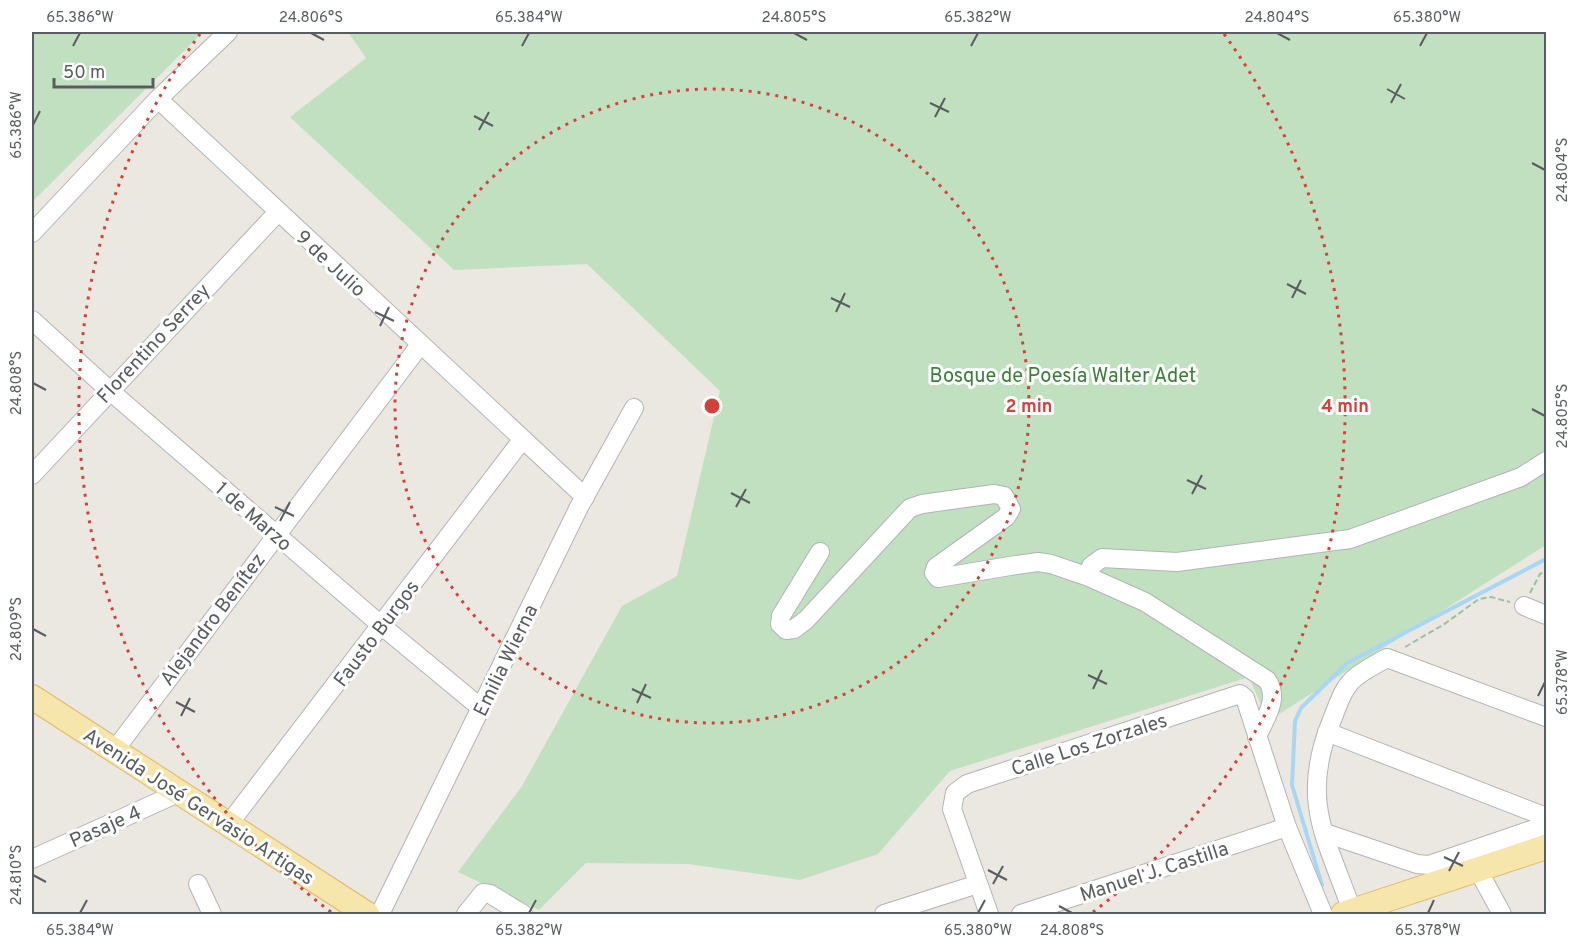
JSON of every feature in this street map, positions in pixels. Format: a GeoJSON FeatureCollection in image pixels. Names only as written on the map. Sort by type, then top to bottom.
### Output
{"type":"FeatureCollection","features":[{"type":"Feature","properties":{"kind":"main road","name":"Avenida José Gervasio Artigas"},"geometry":{"type":"LineString","coordinates":[[32,697],[367,915]]}},
{"type":"Feature","properties":{"kind":"main road"},"geometry":{"type":"LineString","coordinates":[[1348,913],[1378,909],[1478,870],[1546,847]]}},
{"type":"Feature","properties":{"kind":"street"},"geometry":{"type":"LineString","coordinates":[[32,233],[158,99],[228,32]]}},
{"type":"Feature","properties":{"kind":"street","name":"9 de Julio"},"geometry":{"type":"LineString","coordinates":[[158,99],[277,213],[585,497]]}},
{"type":"Feature","properties":{"kind":"street","name":"Florentino Serrey"},"geometry":{"type":"LineString","coordinates":[[32,475],[109,390],[277,213]]}},
{"type":"Feature","properties":{"kind":"street","name":"1 de Marzo"},"geometry":{"type":"LineString","coordinates":[[32,320],[275,534],[481,708]]}},
{"type":"Feature","properties":{"kind":"street","name":"Alejandro Benítez"},"geometry":{"type":"LineString","coordinates":[[114,751],[275,534],[420,345]]}},
{"type":"Feature","properties":{"kind":"street","name":"Emilia Wierna"},"geometry":{"type":"LineString","coordinates":[[380,915],[585,497],[634,408]]}},
{"type":"Feature","properties":{"kind":"street","name":"Fausto Burgos"},"geometry":{"type":"LineString","coordinates":[[228,825],[522,440]]}},
{"type":"Feature","properties":{"kind":"street"},"geometry":{"type":"LineString","coordinates":[[1089,577],[1091,566],[1102,558],[1177,562],[1308,545],[1368,534],[1521,477],[1546,461]]}},
{"type":"Feature","properties":{"kind":"street"},"geometry":{"type":"LineString","coordinates":[[820,552],[781,616],[780,624],[786,630],[800,626],[902,514],[922,504],[994,494],[1004,496],[1011,509],[1006,517],[936,567],[934,573],[938,578],[1038,562],[1089,577],[1160,610],[1267,680],[1274,698],[1257,737],[1287,827],[1323,915]]}},
{"type":"Feature","properties":{"kind":"street"},"geometry":{"type":"LineString","coordinates":[[1524,606],[1546,615]]}},
{"type":"Feature","properties":{"kind":"street"},"geometry":{"type":"LineString","coordinates":[[1348,913],[1325,833],[1317,814],[1315,786],[1319,755],[1348,682],[1387,658],[1546,717]]}},
{"type":"Feature","properties":{"kind":"street","name":"Calle Los Zorzales"},"geometry":{"type":"LineString","coordinates":[[978,884],[951,808],[955,793],[967,784],[1240,694],[1245,698],[1257,737]]}},
{"type":"Feature","properties":{"kind":"street"},"geometry":{"type":"LineString","coordinates":[[1327,732],[1546,817]]}},
{"type":"Feature","properties":{"kind":"street","name":"Pasaje 4"},"geometry":{"type":"LineString","coordinates":[[32,859],[178,793]]}},
{"type":"Feature","properties":{"kind":"street"},"geometry":{"type":"LineString","coordinates":[[1325,833],[1417,864],[1429,865],[1546,825]]}},
{"type":"Feature","properties":{"kind":"street","name":"Manuel J. Castilla"},"geometry":{"type":"LineString","coordinates":[[1021,915],[1287,827]]}},
{"type":"Feature","properties":{"kind":"street"},"geometry":{"type":"LineString","coordinates":[[1478,870],[1502,915]]}},
{"type":"Feature","properties":{"kind":"street"},"geometry":{"type":"LineString","coordinates":[[198,884],[212,915]]}},
{"type":"Feature","properties":{"kind":"street"},"geometry":{"type":"LineString","coordinates":[[884,915],[978,884],[989,915]]}},
{"type":"Feature","properties":{"kind":"street"},"geometry":{"type":"LineString","coordinates":[[466,915],[483,893],[490,894],[523,915]]}},
{"type":"Feature","properties":{"kind":"path"},"geometry":{"type":"LineString","coordinates":[[1387,658],[1443,625],[1479,598],[1491,597],[1524,606],[1540,574],[1546,571]]}},
{"type":"Feature","properties":{"kind":"green space"},"geometry":{"type":"Polygon","coordinates":[[[32,32],[203,32],[32,202],[32,32]]]}},
{"type":"Feature","properties":{"kind":"green space","name":"Bosque de Poesía Walter Adet"},"geometry":{"type":"Polygon","coordinates":[[[348,32],[1546,32],[1546,545],[1268,721],[1249,677],[950,771],[878,854],[800,880],[688,864],[586,863],[539,910],[458,872],[522,786],[622,606],[677,576],[720,391],[587,264],[454,270],[290,117],[366,58],[348,32]]]}},
{"type":"Feature","properties":{"kind":"waterway"},"geometry":{"type":"LineString","coordinates":[[1322,885],[1292,785],[1295,721],[1301,708],[1347,663],[1546,559]]}}]}
